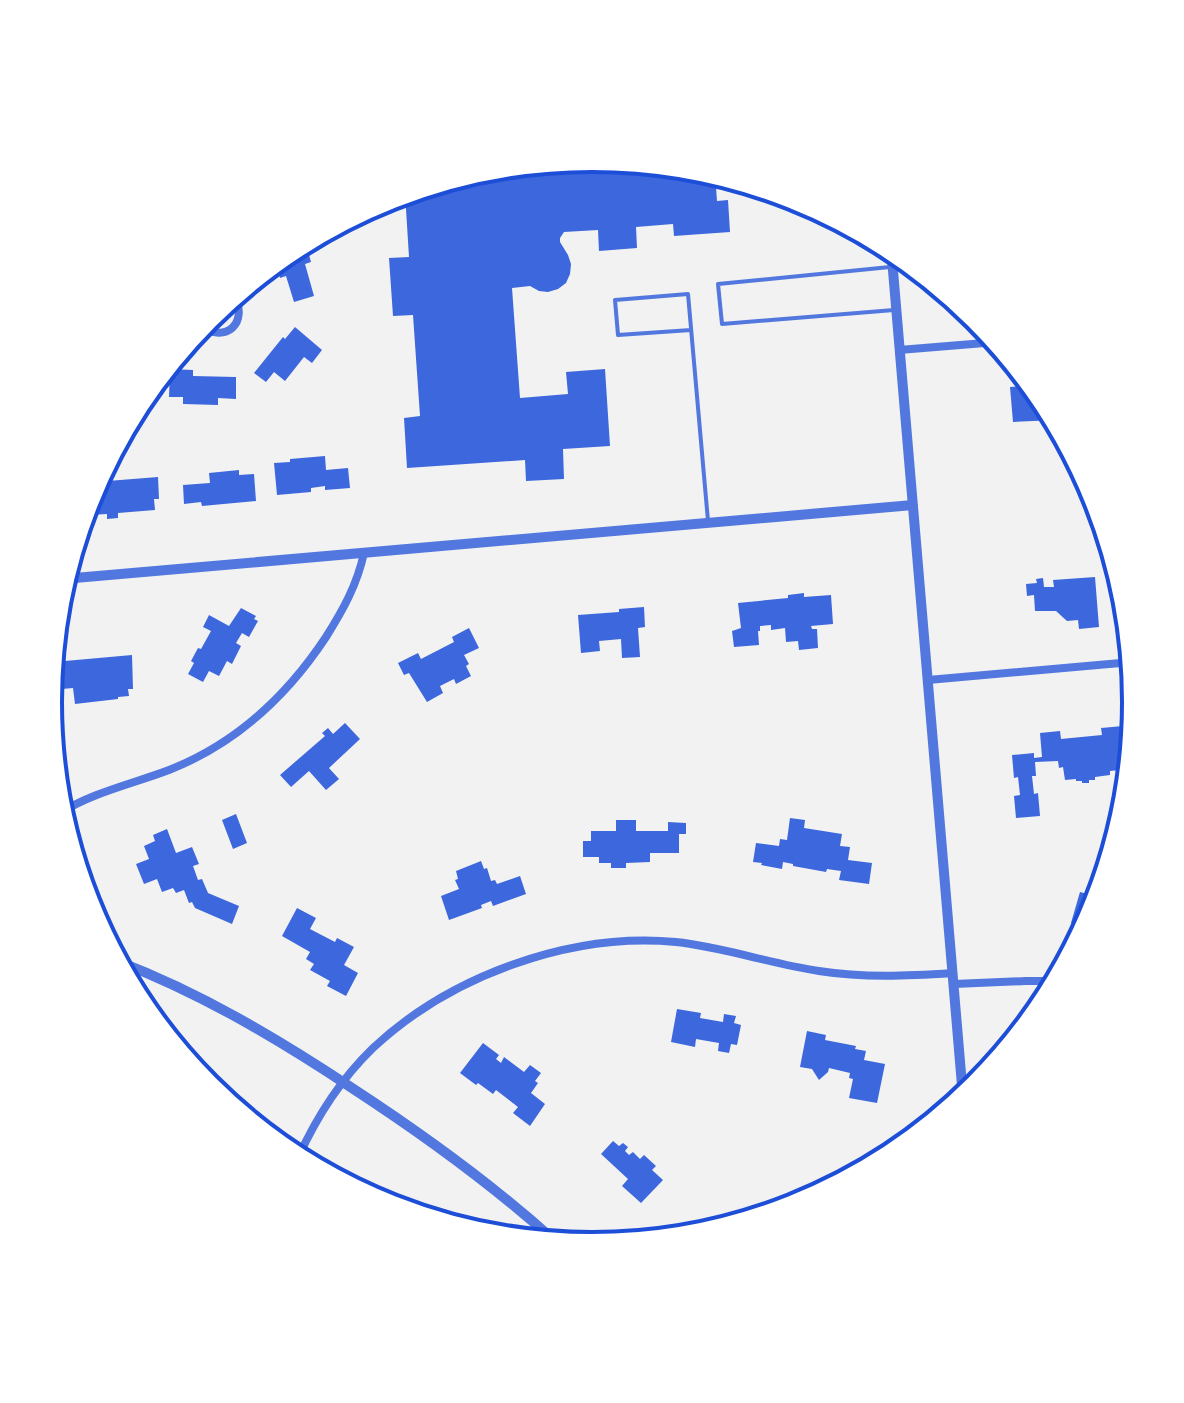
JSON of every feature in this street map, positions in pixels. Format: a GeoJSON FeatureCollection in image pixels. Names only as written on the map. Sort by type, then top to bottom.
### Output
{"type":"FeatureCollection","features":[{"type":"Feature","properties":{"kind":"street"},"geometry":{"type":"LineString","coordinates":[[893,267],[962,1081]]}},
{"type":"Feature","properties":{"kind":"street"},"geometry":{"type":"LineString","coordinates":[[212,332],[222,334],[231,330],[238,318],[238,307]]}},
{"type":"Feature","properties":{"kind":"street"},"geometry":{"type":"LineString","coordinates":[[899,350],[982,343]]}},
{"type":"Feature","properties":{"kind":"street"},"geometry":{"type":"LineString","coordinates":[[77,578],[913,505]]}},
{"type":"Feature","properties":{"kind":"street"},"geometry":{"type":"LineString","coordinates":[[72,806],[89,797],[169,770],[217,748],[258,716],[297,677],[342,612],[360,573],[364,553]]}},
{"type":"Feature","properties":{"kind":"street"},"geometry":{"type":"LineString","coordinates":[[928,680],[1121,663]]}},
{"type":"Feature","properties":{"kind":"street"},"geometry":{"type":"LineString","coordinates":[[303,1145],[343,1081],[375,1047],[420,1012],[476,980],[558,952],[596,944],[647,941],[685,943],[808,969],[862,976],[1042,981]]}},
{"type":"Feature","properties":{"kind":"street"},"geometry":{"type":"LineString","coordinates":[[135,969],[234,1015],[343,1081],[445,1150],[541,1229]]}},
{"type":"Feature","properties":{"kind":"lane"},"geometry":{"type":"LineString","coordinates":[[893,267],[718,284],[722,324],[896,310]]}},
{"type":"Feature","properties":{"kind":"lane"},"geometry":{"type":"LineString","coordinates":[[691,330],[618,335],[615,300],[688,294],[708,523]]}},
{"type":"Feature","properties":{"kind":"building"},"geometry":{"type":"Polygon","coordinates":[[[557,173],[627,173],[716,187],[717,201],[728,200],[730,232],[674,236],[673,224],[636,227],[637,248],[599,251],[598,230],[564,232],[560,242],[571,264],[566,283],[548,292],[530,286],[512,288],[520,398],[568,394],[566,372],[605,369],[610,446],[563,449],[564,479],[526,481],[525,460],[407,468],[404,418],[420,416],[413,315],[393,316],[389,258],[409,257],[406,206],[489,182],[557,173]]]}},
{"type":"Feature","properties":{"kind":"building"},"geometry":{"type":"Polygon","coordinates":[[[309,254],[311,262],[305,264],[314,296],[294,302],[286,276],[280,278],[279,274],[309,254]]]}},
{"type":"Feature","properties":{"kind":"building"},"geometry":{"type":"Polygon","coordinates":[[[295,327],[322,350],[312,363],[304,357],[285,381],[274,372],[266,382],[254,373],[295,327]]]}},
{"type":"Feature","properties":{"kind":"building"},"geometry":{"type":"Polygon","coordinates":[[[180,369],[193,370],[193,376],[236,377],[236,399],[218,398],[218,405],[183,404],[183,397],[169,397],[170,382],[180,369]]]}},
{"type":"Feature","properties":{"kind":"building"},"geometry":{"type":"Polygon","coordinates":[[[1010,387],[1018,387],[1041,421],[1013,422],[1010,387]]]}},
{"type":"Feature","properties":{"kind":"building"},"geometry":{"type":"Polygon","coordinates":[[[325,456],[326,470],[348,468],[350,488],[325,490],[325,486],[311,488],[311,492],[277,495],[274,463],[325,456]]]}},
{"type":"Feature","properties":{"kind":"building"},"geometry":{"type":"Polygon","coordinates":[[[239,470],[239,475],[254,474],[256,501],[202,506],[201,502],[184,504],[183,485],[210,483],[209,473],[239,470]]]}},
{"type":"Feature","properties":{"kind":"building"},"geometry":{"type":"Polygon","coordinates":[[[158,477],[159,499],[154,499],[155,510],[118,513],[118,518],[107,519],[107,514],[96,515],[111,481],[158,477]]]}},
{"type":"Feature","properties":{"kind":"building"},"geometry":{"type":"Polygon","coordinates":[[[1095,577],[1099,627],[1079,629],[1078,620],[1067,621],[1056,611],[1035,611],[1034,595],[1027,596],[1026,584],[1037,583],[1036,579],[1043,578],[1044,587],[1054,587],[1053,580],[1095,577]]]}},
{"type":"Feature","properties":{"kind":"building"},"geometry":{"type":"Polygon","coordinates":[[[804,593],[804,597],[831,595],[833,624],[811,626],[817,629],[818,648],[799,650],[798,641],[786,642],[785,628],[771,630],[771,625],[760,626],[759,645],[734,647],[732,631],[741,628],[738,603],[788,598],[788,595],[804,593]]]}},
{"type":"Feature","properties":{"kind":"building"},"geometry":{"type":"Polygon","coordinates":[[[644,607],[645,627],[638,628],[640,657],[622,658],[621,639],[599,641],[600,651],[581,653],[578,615],[644,607]]]}},
{"type":"Feature","properties":{"kind":"building"},"geometry":{"type":"Polygon","coordinates":[[[241,608],[256,616],[254,619],[258,621],[249,637],[242,633],[236,643],[241,646],[232,664],[227,661],[219,676],[209,671],[203,682],[188,674],[194,663],[191,661],[211,631],[203,627],[209,615],[229,626],[241,608]]]}},
{"type":"Feature","properties":{"kind":"building"},"geometry":{"type":"Polygon","coordinates":[[[469,628],[479,648],[464,655],[471,676],[456,684],[454,679],[440,686],[443,693],[427,702],[409,673],[404,675],[398,663],[418,653],[421,659],[454,642],[452,637],[469,628]]]}},
{"type":"Feature","properties":{"kind":"building"},"geometry":{"type":"Polygon","coordinates":[[[132,655],[133,689],[128,689],[129,696],[118,699],[75,704],[73,688],[62,689],[65,657],[65,661],[132,655]]]}},
{"type":"Feature","properties":{"kind":"building"},"geometry":{"type":"Polygon","coordinates":[[[345,723],[360,739],[329,768],[339,779],[326,790],[309,771],[291,787],[280,775],[325,736],[322,733],[328,728],[333,734],[345,723]]]}},
{"type":"Feature","properties":{"kind":"building"},"geometry":{"type":"Polygon","coordinates":[[[1121,726],[1117,770],[1082,783],[1076,779],[1065,780],[1063,767],[1059,768],[1058,761],[1035,762],[1036,776],[1032,776],[1034,794],[1038,793],[1040,816],[1016,818],[1014,796],[1020,795],[1018,777],[1014,778],[1012,755],[1034,753],[1034,758],[1042,757],[1040,733],[1060,731],[1061,739],[1102,735],[1101,728],[1121,726]]]}},
{"type":"Feature","properties":{"kind":"building"},"geometry":{"type":"Polygon","coordinates":[[[236,814],[247,843],[233,849],[222,820],[236,814]]]}},
{"type":"Feature","properties":{"kind":"building"},"geometry":{"type":"Polygon","coordinates":[[[790,818],[805,820],[804,828],[842,834],[840,846],[850,847],[848,860],[872,863],[869,884],[839,880],[841,871],[827,869],[826,872],[783,862],[782,869],[753,862],[756,843],[779,846],[780,839],[787,840],[790,818]]]}},
{"type":"Feature","properties":{"kind":"building"},"geometry":{"type":"Polygon","coordinates":[[[616,820],[636,820],[636,831],[668,831],[668,822],[686,823],[686,834],[679,834],[679,853],[650,853],[650,862],[626,863],[626,868],[611,868],[611,863],[599,863],[599,857],[583,857],[583,841],[591,841],[591,831],[616,831],[616,820]]]}},
{"type":"Feature","properties":{"kind":"building"},"geometry":{"type":"Polygon","coordinates":[[[167,829],[176,853],[192,847],[199,864],[193,866],[198,880],[202,879],[208,893],[239,906],[232,924],[195,908],[192,902],[189,903],[184,890],[176,893],[173,888],[162,892],[157,879],[144,884],[136,864],[149,859],[144,846],[155,841],[153,835],[167,829]]]}},
{"type":"Feature","properties":{"kind":"building"},"geometry":{"type":"Polygon","coordinates":[[[481,861],[491,881],[495,880],[497,884],[520,876],[526,894],[493,906],[491,901],[481,905],[482,908],[449,920],[441,896],[459,889],[455,880],[458,879],[456,871],[481,861]]]}},
{"type":"Feature","properties":{"kind":"building"},"geometry":{"type":"Polygon","coordinates":[[[1080,892],[1086,893],[1073,924],[1071,923],[1080,892]]]}},
{"type":"Feature","properties":{"kind":"building"},"geometry":{"type":"Polygon","coordinates":[[[297,908],[316,918],[310,929],[335,942],[337,938],[354,947],[344,965],[358,973],[346,996],[327,986],[330,981],[310,970],[314,964],[306,959],[310,952],[282,936],[297,908]]]}},
{"type":"Feature","properties":{"kind":"building"},"geometry":{"type":"Polygon","coordinates":[[[677,1009],[701,1013],[700,1018],[723,1022],[724,1014],[736,1016],[734,1023],[741,1025],[737,1045],[731,1044],[729,1053],[718,1051],[719,1043],[696,1039],[695,1047],[671,1042],[677,1009]]]}},
{"type":"Feature","properties":{"kind":"building"},"geometry":{"type":"Polygon","coordinates":[[[807,1031],[826,1035],[825,1040],[856,1046],[855,1049],[866,1051],[864,1060],[885,1064],[877,1103],[849,1098],[853,1079],[849,1078],[850,1073],[829,1068],[819,1080],[812,1069],[800,1067],[807,1031]]]}},
{"type":"Feature","properties":{"kind":"building"},"geometry":{"type":"Polygon","coordinates":[[[483,1043],[499,1055],[496,1059],[501,1063],[504,1057],[524,1072],[530,1065],[541,1073],[531,1093],[545,1104],[530,1126],[513,1113],[518,1107],[496,1090],[493,1094],[460,1073],[483,1043]]]}},
{"type":"Feature","properties":{"kind":"building"},"geometry":{"type":"Polygon","coordinates":[[[613,1141],[619,1146],[623,1143],[628,1147],[625,1151],[629,1155],[633,1152],[640,1159],[644,1155],[656,1166],[652,1170],[663,1180],[641,1203],[622,1186],[628,1179],[601,1154],[613,1141]]]}}]}
